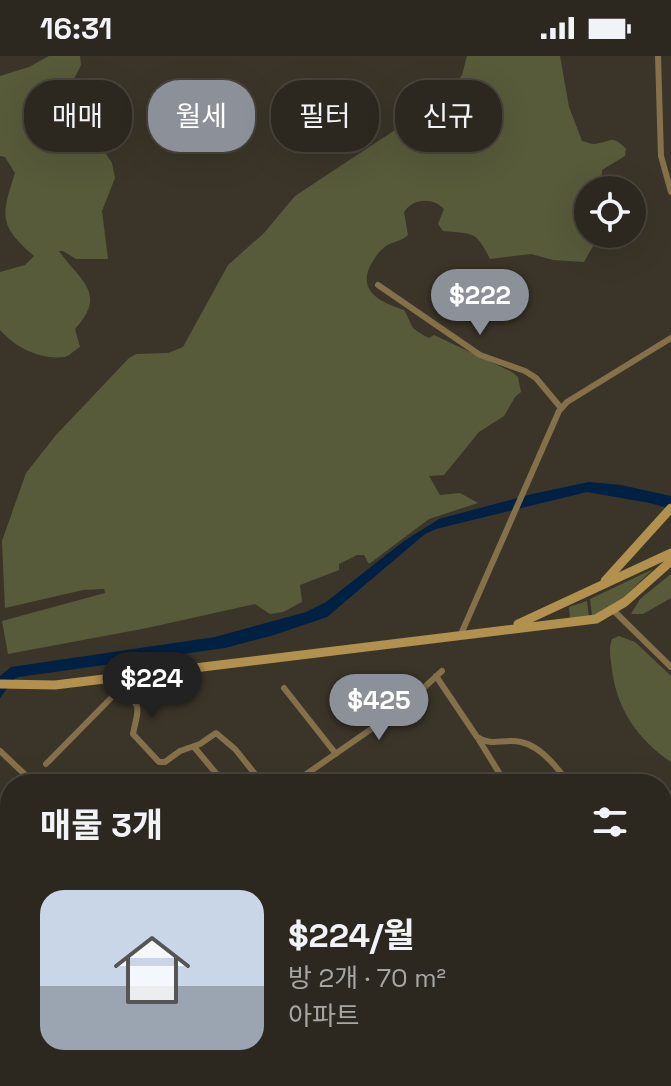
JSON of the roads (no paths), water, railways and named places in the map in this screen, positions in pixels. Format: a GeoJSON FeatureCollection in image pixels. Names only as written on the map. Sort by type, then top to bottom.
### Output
{"type":"FeatureCollection","features":[{"type":"Feature","properties":{"kind":"main road"},"geometry":{"type":"LineString","coordinates":[[600,586],[670,510]]}},
{"type":"Feature","properties":{"kind":"main road"},"geometry":{"type":"LineString","coordinates":[[508,629],[671,553]]}},
{"type":"Feature","properties":{"kind":"main road"},"geometry":{"type":"LineString","coordinates":[[0,684],[83,682],[596,619],[613,610],[671,561]]}},
{"type":"Feature","properties":{"kind":"street"},"geometry":{"type":"LineString","coordinates":[[658,56],[661,156],[671,192]]}},
{"type":"Feature","properties":{"kind":"street"},"geometry":{"type":"LineString","coordinates":[[378,285],[480,355],[536,378],[561,408]]}},
{"type":"Feature","properties":{"kind":"street"},"geometry":{"type":"LineString","coordinates":[[461,634],[561,408],[671,338]]}},
{"type":"Feature","properties":{"kind":"street"},"geometry":{"type":"LineString","coordinates":[[613,610],[671,667]]}},
{"type":"Feature","properties":{"kind":"street"},"geometry":{"type":"LineString","coordinates":[[307,774],[403,707],[439,674],[500,774]]}},
{"type":"Feature","properties":{"kind":"street"},"geometry":{"type":"LineString","coordinates":[[284,688],[336,754]]}},
{"type":"Feature","properties":{"kind":"street"},"geometry":{"type":"LineString","coordinates":[[46,764],[120,692],[137,704],[139,710],[133,734],[159,762],[165,762],[216,733],[235,749],[255,774]]}},
{"type":"Feature","properties":{"kind":"street"},"geometry":{"type":"LineString","coordinates":[[477,737],[484,742],[520,741],[527,744],[550,760],[561,774]]}},
{"type":"Feature","properties":{"kind":"street"},"geometry":{"type":"LineString","coordinates":[[194,747],[217,774]]}},
{"type":"Feature","properties":{"kind":"street"},"geometry":{"type":"LineString","coordinates":[[0,751],[24,774]]}},
{"type":"Feature","properties":{"kind":"water"},"geometry":{"type":"Polygon","coordinates":[[[589,482],[621,485],[671,496],[671,509],[587,492],[436,529],[425,534],[327,617],[225,648],[19,677],[0,698],[0,676],[11,667],[215,637],[306,612],[326,602],[404,541],[439,519],[589,482]]]}}]}
